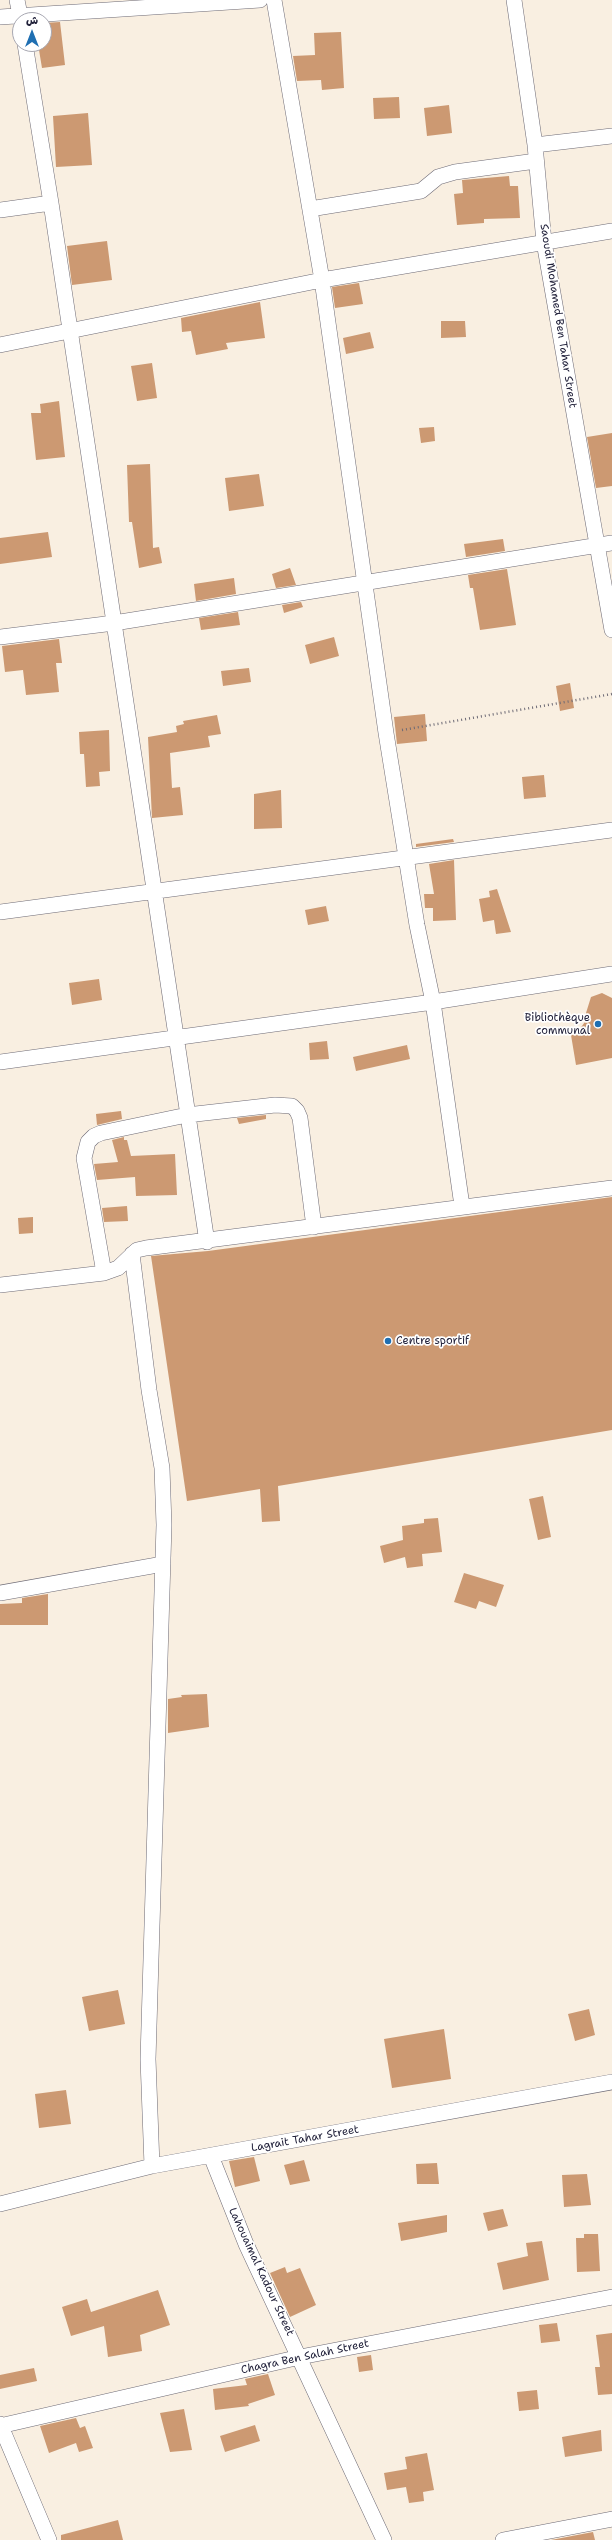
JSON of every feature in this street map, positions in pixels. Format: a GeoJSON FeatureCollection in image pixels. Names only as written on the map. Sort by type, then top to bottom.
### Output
{"type":"FeatureCollection","features":[{"type":"Feature","properties":{"kind":"street"},"geometry":{"type":"LineString","coordinates":[[19,12],[260,0]]}},
{"type":"Feature","properties":{"kind":"street"},"geometry":{"type":"LineString","coordinates":[[274,0],[322,280],[386,732],[405,856],[433,1002],[462,1206]]}},
{"type":"Feature","properties":{"kind":"street","name":"Saoudi Mohamed Ben Tahar Street"},"geometry":{"type":"LineString","coordinates":[[514,0],[535,145],[544,242],[605,544],[612,630]]}},
{"type":"Feature","properties":{"kind":"street"},"geometry":{"type":"LineString","coordinates":[[0,17],[12,14]]}},
{"type":"Feature","properties":{"kind":"street"},"geometry":{"type":"LineString","coordinates":[[26,52],[51,203],[207,1242]]}},
{"type":"Feature","properties":{"kind":"street"},"geometry":{"type":"LineString","coordinates":[[535,145],[612,136]]}},
{"type":"Feature","properties":{"kind":"street"},"geometry":{"type":"LineString","coordinates":[[310,209],[421,190],[438,177],[455,172],[536,161]]}},
{"type":"Feature","properties":{"kind":"street"},"geometry":{"type":"LineString","coordinates":[[0,210],[51,203]]}},
{"type":"Feature","properties":{"kind":"street"},"geometry":{"type":"LineString","coordinates":[[0,345],[322,280],[612,231]]}},
{"type":"Feature","properties":{"kind":"street"},"geometry":{"type":"LineString","coordinates":[[0,637],[114,623],[605,544]]}},
{"type":"Feature","properties":{"kind":"street"},"geometry":{"type":"LineString","coordinates":[[0,912],[405,856],[612,830]]}},
{"type":"Feature","properties":{"kind":"street"},"geometry":{"type":"LineString","coordinates":[[0,1062],[433,1002],[612,974]]}},
{"type":"Feature","properties":{"kind":"street"},"geometry":{"type":"LineString","coordinates":[[104,1273],[85,1148],[94,1136],[101,1133],[187,1115],[275,1105],[292,1106],[297,1111],[300,1118],[314,1227]]}},
{"type":"Feature","properties":{"kind":"street"},"geometry":{"type":"LineString","coordinates":[[0,1285],[104,1273],[118,1268],[132,1254],[146,1248],[207,1242],[462,1206],[612,1188]]}},
{"type":"Feature","properties":{"kind":"street"},"geometry":{"type":"LineString","coordinates":[[132,1254],[149,1390],[162,1468],[163,1564],[148,2059],[152,2166]]}},
{"type":"Feature","properties":{"kind":"street"},"geometry":{"type":"LineString","coordinates":[[0,1593],[163,1564]]}},
{"type":"Feature","properties":{"kind":"street","name":"Lagrait Tahar Street"},"geometry":{"type":"LineString","coordinates":[[0,2204],[152,2166],[612,2082]]}},
{"type":"Feature","properties":{"kind":"street","name":"Lahouaimal Kadour Street"},"geometry":{"type":"LineString","coordinates":[[211,2156],[246,2244],[384,2540]]}},
{"type":"Feature","properties":{"kind":"street","name":"Chagra Ben Salah Street"},"geometry":{"type":"LineString","coordinates":[[0,2425],[300,2357],[612,2297]]}},
{"type":"Feature","properties":{"kind":"street"},"geometry":{"type":"LineString","coordinates":[[0,2425],[49,2540]]}},
{"type":"Feature","properties":{"kind":"street"},"geometry":{"type":"LineString","coordinates":[[503,2540],[612,2519]]}},
{"type":"Feature","properties":{"kind":"path"},"geometry":{"type":"LineString","coordinates":[[386,732],[612,694]]}},
{"type":"Feature","properties":{"kind":"building"},"geometry":{"type":"Polygon","coordinates":[[[52,22],[60,22],[65,65],[42,68],[39,52],[52,52],[52,22]]]}},
{"type":"Feature","properties":{"kind":"building"},"geometry":{"type":"Polygon","coordinates":[[[341,32],[344,88],[322,90],[321,80],[297,81],[293,56],[315,55],[314,33],[341,32]]]}},
{"type":"Feature","properties":{"kind":"building"},"geometry":{"type":"Polygon","coordinates":[[[399,97],[400,118],[374,119],[373,98],[399,97]]]}},
{"type":"Feature","properties":{"kind":"building"},"geometry":{"type":"Polygon","coordinates":[[[449,105],[452,133],[427,136],[424,108],[449,105]]]}},
{"type":"Feature","properties":{"kind":"building"},"geometry":{"type":"Polygon","coordinates":[[[88,113],[92,165],[56,167],[53,116],[88,113]]]}},
{"type":"Feature","properties":{"kind":"building"},"geometry":{"type":"Polygon","coordinates":[[[509,176],[510,186],[518,186],[520,218],[484,219],[484,223],[457,225],[454,194],[463,193],[462,180],[509,176]]]}},
{"type":"Feature","properties":{"kind":"building"},"geometry":{"type":"Polygon","coordinates":[[[107,241],[112,280],[72,285],[67,246],[107,241]]]}},
{"type":"Feature","properties":{"kind":"building"},"geometry":{"type":"Polygon","coordinates":[[[359,283],[363,304],[335,308],[332,287],[359,283]]]}},
{"type":"Feature","properties":{"kind":"building"},"geometry":{"type":"Polygon","coordinates":[[[260,302],[265,338],[226,343],[228,349],[196,355],[191,331],[182,332],[181,318],[260,302]]]}},
{"type":"Feature","properties":{"kind":"building"},"geometry":{"type":"Polygon","coordinates":[[[441,321],[465,321],[466,337],[441,338],[441,321]]]}},
{"type":"Feature","properties":{"kind":"building"},"geometry":{"type":"Polygon","coordinates":[[[370,332],[374,348],[346,354],[343,338],[370,332]]]}},
{"type":"Feature","properties":{"kind":"building"},"geometry":{"type":"Polygon","coordinates":[[[152,363],[157,398],[137,401],[131,366],[152,363]]]}},
{"type":"Feature","properties":{"kind":"building"},"geometry":{"type":"Polygon","coordinates":[[[59,401],[65,457],[36,460],[31,413],[41,413],[40,404],[59,401]]]}},
{"type":"Feature","properties":{"kind":"building"},"geometry":{"type":"Polygon","coordinates":[[[434,427],[435,441],[421,443],[419,428],[434,427]]]}},
{"type":"Feature","properties":{"kind":"building"},"geometry":{"type":"Polygon","coordinates":[[[612,433],[612,486],[596,488],[587,437],[612,433]]]}},
{"type":"Feature","properties":{"kind":"building"},"geometry":{"type":"Polygon","coordinates":[[[150,464],[153,548],[159,547],[162,563],[139,568],[132,522],[129,522],[127,465],[150,464]]]}},
{"type":"Feature","properties":{"kind":"building"},"geometry":{"type":"Polygon","coordinates":[[[259,474],[264,506],[229,511],[225,478],[259,474]]]}},
{"type":"Feature","properties":{"kind":"building"},"geometry":{"type":"Polygon","coordinates":[[[48,532],[52,557],[0,564],[0,538],[48,532]]]}},
{"type":"Feature","properties":{"kind":"building"},"geometry":{"type":"Polygon","coordinates":[[[503,539],[505,551],[466,557],[464,544],[503,539]]]}},
{"type":"Feature","properties":{"kind":"building"},"geometry":{"type":"Polygon","coordinates":[[[290,568],[296,585],[276,588],[272,574],[290,568]]]}},
{"type":"Feature","properties":{"kind":"building"},"geometry":{"type":"Polygon","coordinates":[[[507,569],[516,625],[480,630],[473,588],[470,588],[468,575],[507,569]]]}},
{"type":"Feature","properties":{"kind":"building"},"geometry":{"type":"Polygon","coordinates":[[[234,578],[236,594],[196,601],[194,584],[234,578]]]}},
{"type":"Feature","properties":{"kind":"building"},"geometry":{"type":"Polygon","coordinates":[[[301,602],[303,607],[284,613],[282,605],[301,602]]]}},
{"type":"Feature","properties":{"kind":"building"},"geometry":{"type":"Polygon","coordinates":[[[238,612],[240,625],[201,630],[199,618],[238,612]]]}},
{"type":"Feature","properties":{"kind":"building"},"geometry":{"type":"Polygon","coordinates":[[[334,637],[339,656],[310,664],[305,645],[334,637]]]}},
{"type":"Feature","properties":{"kind":"building"},"geometry":{"type":"Polygon","coordinates":[[[59,639],[62,663],[56,663],[59,692],[26,695],[23,670],[5,672],[2,646],[59,639]]]}},
{"type":"Feature","properties":{"kind":"building"},"geometry":{"type":"Polygon","coordinates":[[[249,668],[251,682],[223,686],[221,671],[249,668]]]}},
{"type":"Feature","properties":{"kind":"building"},"geometry":{"type":"Polygon","coordinates":[[[570,683],[574,708],[560,711],[556,686],[570,683]]]}},
{"type":"Feature","properties":{"kind":"building"},"geometry":{"type":"Polygon","coordinates":[[[425,714],[427,741],[397,744],[394,717],[425,714]]]}},
{"type":"Feature","properties":{"kind":"building"},"geometry":{"type":"Polygon","coordinates":[[[217,715],[221,734],[208,736],[210,747],[170,753],[172,788],[180,787],[183,815],[152,818],[148,737],[177,732],[176,726],[184,724],[183,721],[217,715]]]}},
{"type":"Feature","properties":{"kind":"building"},"geometry":{"type":"Polygon","coordinates":[[[109,730],[110,771],[99,772],[100,786],[86,787],[84,754],[80,754],[79,732],[109,730]]]}},
{"type":"Feature","properties":{"kind":"building"},"geometry":{"type":"Polygon","coordinates":[[[544,775],[546,797],[524,799],[522,777],[544,775]]]}},
{"type":"Feature","properties":{"kind":"building"},"geometry":{"type":"Polygon","coordinates":[[[281,790],[282,828],[254,829],[254,794],[281,790]]]}},
{"type":"Feature","properties":{"kind":"building"},"geometry":{"type":"Polygon","coordinates":[[[453,839],[454,842],[416,847],[416,844],[453,839]]]}},
{"type":"Feature","properties":{"kind":"building"},"geometry":{"type":"Polygon","coordinates":[[[454,860],[456,920],[433,921],[433,908],[425,908],[424,894],[434,894],[429,864],[454,860]]]}},
{"type":"Feature","properties":{"kind":"building"},"geometry":{"type":"Polygon","coordinates":[[[497,889],[511,932],[496,934],[494,920],[483,922],[479,899],[490,897],[489,891],[497,889]]]}},
{"type":"Feature","properties":{"kind":"building"},"geometry":{"type":"Polygon","coordinates":[[[326,906],[329,921],[308,925],[305,910],[326,906]]]}},
{"type":"Feature","properties":{"kind":"building"},"geometry":{"type":"Polygon","coordinates":[[[99,979],[102,1000],[72,1005],[69,983],[99,979]]]}},
{"type":"Feature","properties":{"kind":"building","name":"Bibliothèque communal"},"geometry":{"type":"Polygon","coordinates":[[[602,993],[612,998],[612,1058],[576,1065],[571,1035],[577,1033],[587,1019],[586,1013],[591,997],[602,993]]]}},
{"type":"Feature","properties":{"kind":"building"},"geometry":{"type":"Polygon","coordinates":[[[327,1041],[329,1059],[310,1060],[309,1043],[327,1041]]]}},
{"type":"Feature","properties":{"kind":"building"},"geometry":{"type":"Polygon","coordinates":[[[407,1045],[410,1059],[356,1071],[353,1057],[407,1045]]]}},
{"type":"Feature","properties":{"kind":"building"},"geometry":{"type":"Polygon","coordinates":[[[121,1111],[122,1119],[97,1125],[96,1114],[121,1111]]]}},
{"type":"Feature","properties":{"kind":"building"},"geometry":{"type":"Polygon","coordinates":[[[266,1115],[266,1119],[239,1124],[237,1118],[266,1115]]]}},
{"type":"Feature","properties":{"kind":"building"},"geometry":{"type":"Polygon","coordinates":[[[124,1137],[124,1140],[127,1140],[131,1156],[175,1154],[177,1195],[136,1196],[135,1177],[97,1180],[94,1164],[118,1162],[112,1140],[124,1137]]]}},
{"type":"Feature","properties":{"kind":"building","name":"Centre sportif"},"geometry":{"type":"Polygon","coordinates":[[[612,1197],[612,1430],[278,1486],[280,1521],[262,1522],[260,1489],[187,1501],[151,1256],[208,1251],[612,1197]]]}},
{"type":"Feature","properties":{"kind":"building"},"geometry":{"type":"Polygon","coordinates":[[[127,1206],[128,1221],[104,1222],[102,1208],[127,1206]]]}},
{"type":"Feature","properties":{"kind":"building"},"geometry":{"type":"Polygon","coordinates":[[[33,1217],[33,1233],[19,1234],[18,1218],[33,1217]]]}},
{"type":"Feature","properties":{"kind":"building"},"geometry":{"type":"Polygon","coordinates":[[[543,1496],[551,1537],[538,1540],[529,1499],[543,1496]]]}},
{"type":"Feature","properties":{"kind":"building"},"geometry":{"type":"Polygon","coordinates":[[[438,1518],[442,1552],[422,1554],[423,1566],[407,1568],[405,1557],[384,1563],[380,1546],[403,1540],[402,1526],[424,1523],[424,1519],[438,1518]]]}},
{"type":"Feature","properties":{"kind":"building"},"geometry":{"type":"Polygon","coordinates":[[[464,1573],[504,1585],[496,1607],[479,1601],[476,1609],[454,1602],[464,1573]]]}},
{"type":"Feature","properties":{"kind":"building"},"geometry":{"type":"Polygon","coordinates":[[[48,1594],[48,1625],[0,1625],[0,1604],[22,1603],[22,1598],[48,1594]]]}},
{"type":"Feature","properties":{"kind":"building"},"geometry":{"type":"Polygon","coordinates":[[[207,1694],[209,1727],[168,1733],[168,1699],[182,1697],[181,1695],[207,1694]]]}},
{"type":"Feature","properties":{"kind":"building"},"geometry":{"type":"Polygon","coordinates":[[[118,1990],[125,2024],[89,2031],[82,1997],[118,1990]]]}},
{"type":"Feature","properties":{"kind":"building"},"geometry":{"type":"Polygon","coordinates":[[[589,2009],[595,2035],[575,2041],[568,2014],[589,2009]]]}},
{"type":"Feature","properties":{"kind":"building"},"geometry":{"type":"Polygon","coordinates":[[[444,2029],[451,2079],[392,2088],[384,2039],[444,2029]]]}},
{"type":"Feature","properties":{"kind":"building"},"geometry":{"type":"Polygon","coordinates":[[[66,2090],[71,2124],[39,2128],[35,2094],[66,2090]]]}},
{"type":"Feature","properties":{"kind":"building"},"geometry":{"type":"Polygon","coordinates":[[[254,2157],[260,2181],[235,2187],[229,2161],[254,2157]]]}},
{"type":"Feature","properties":{"kind":"building"},"geometry":{"type":"Polygon","coordinates":[[[304,2160],[310,2181],[290,2185],[284,2165],[304,2160]]]}},
{"type":"Feature","properties":{"kind":"building"},"geometry":{"type":"Polygon","coordinates":[[[437,2163],[439,2184],[417,2184],[416,2164],[437,2163]]]}},
{"type":"Feature","properties":{"kind":"building"},"geometry":{"type":"Polygon","coordinates":[[[587,2174],[591,2205],[564,2207],[562,2175],[587,2174]]]}},
{"type":"Feature","properties":{"kind":"building"},"geometry":{"type":"Polygon","coordinates":[[[503,2209],[508,2226],[488,2231],[483,2213],[503,2209]]]}},
{"type":"Feature","properties":{"kind":"building"},"geometry":{"type":"Polygon","coordinates":[[[447,2215],[447,2232],[401,2241],[398,2223],[447,2215]]]}},
{"type":"Feature","properties":{"kind":"building"},"geometry":{"type":"Polygon","coordinates":[[[584,2234],[598,2234],[600,2271],[577,2272],[576,2238],[584,2238],[584,2234]]]}},
{"type":"Feature","properties":{"kind":"building"},"geometry":{"type":"Polygon","coordinates":[[[542,2241],[549,2280],[503,2290],[497,2263],[528,2256],[526,2243],[542,2241]]]}},
{"type":"Feature","properties":{"kind":"building"},"geometry":{"type":"Polygon","coordinates":[[[285,2267],[287,2273],[300,2268],[316,2305],[290,2317],[270,2273],[285,2267]]]}},
{"type":"Feature","properties":{"kind":"building"},"geometry":{"type":"Polygon","coordinates":[[[158,2290],[170,2325],[140,2335],[142,2351],[108,2357],[104,2326],[71,2336],[62,2307],[87,2299],[91,2312],[158,2290]]]}},
{"type":"Feature","properties":{"kind":"building"},"geometry":{"type":"Polygon","coordinates":[[[557,2323],[560,2341],[541,2343],[539,2325],[557,2323]]]}},
{"type":"Feature","properties":{"kind":"building"},"geometry":{"type":"Polygon","coordinates":[[[612,2333],[612,2394],[598,2395],[595,2367],[600,2367],[596,2335],[612,2333]]]}},
{"type":"Feature","properties":{"kind":"building"},"geometry":{"type":"Polygon","coordinates":[[[371,2355],[373,2370],[359,2372],[357,2357],[371,2355]]]}},
{"type":"Feature","properties":{"kind":"building"},"geometry":{"type":"Polygon","coordinates":[[[34,2368],[37,2381],[0,2389],[0,2375],[34,2368]]]}},
{"type":"Feature","properties":{"kind":"building"},"geometry":{"type":"Polygon","coordinates":[[[268,2374],[275,2395],[248,2404],[249,2406],[215,2410],[213,2389],[247,2385],[245,2379],[268,2374]]]}},
{"type":"Feature","properties":{"kind":"building"},"geometry":{"type":"Polygon","coordinates":[[[537,2390],[539,2409],[519,2411],[517,2392],[537,2390]]]}},
{"type":"Feature","properties":{"kind":"building"},"geometry":{"type":"Polygon","coordinates":[[[184,2409],[192,2450],[170,2452],[160,2413],[184,2409]]]}},
{"type":"Feature","properties":{"kind":"building"},"geometry":{"type":"Polygon","coordinates":[[[76,2418],[80,2428],[85,2426],[93,2448],[79,2452],[76,2443],[49,2453],[40,2426],[76,2418]]]}},
{"type":"Feature","properties":{"kind":"building"},"geometry":{"type":"Polygon","coordinates":[[[255,2425],[260,2441],[225,2452],[220,2436],[255,2425]]]}},
{"type":"Feature","properties":{"kind":"building"},"geometry":{"type":"Polygon","coordinates":[[[601,2430],[602,2451],[565,2457],[562,2437],[601,2430]]]}},
{"type":"Feature","properties":{"kind":"building"},"geometry":{"type":"Polygon","coordinates":[[[427,2453],[434,2490],[423,2492],[424,2501],[409,2503],[406,2487],[387,2490],[384,2473],[407,2469],[405,2457],[427,2453]]]}},
{"type":"Feature","properties":{"kind":"building"},"geometry":{"type":"Polygon","coordinates":[[[118,2520],[123,2540],[61,2540],[61,2535],[118,2520]]]}},
{"type":"Feature","properties":{"kind":"building"},"geometry":{"type":"Polygon","coordinates":[[[593,2532],[595,2540],[551,2540],[593,2532]]]}},
{"type":"Feature","properties":{"kind":"place","name":"Bibliothèque communal"},"geometry":{"type":"Point","coordinates":[598,1024]}},
{"type":"Feature","properties":{"kind":"place","name":"Centre sportif"},"geometry":{"type":"Point","coordinates":[388,1341]}}]}
